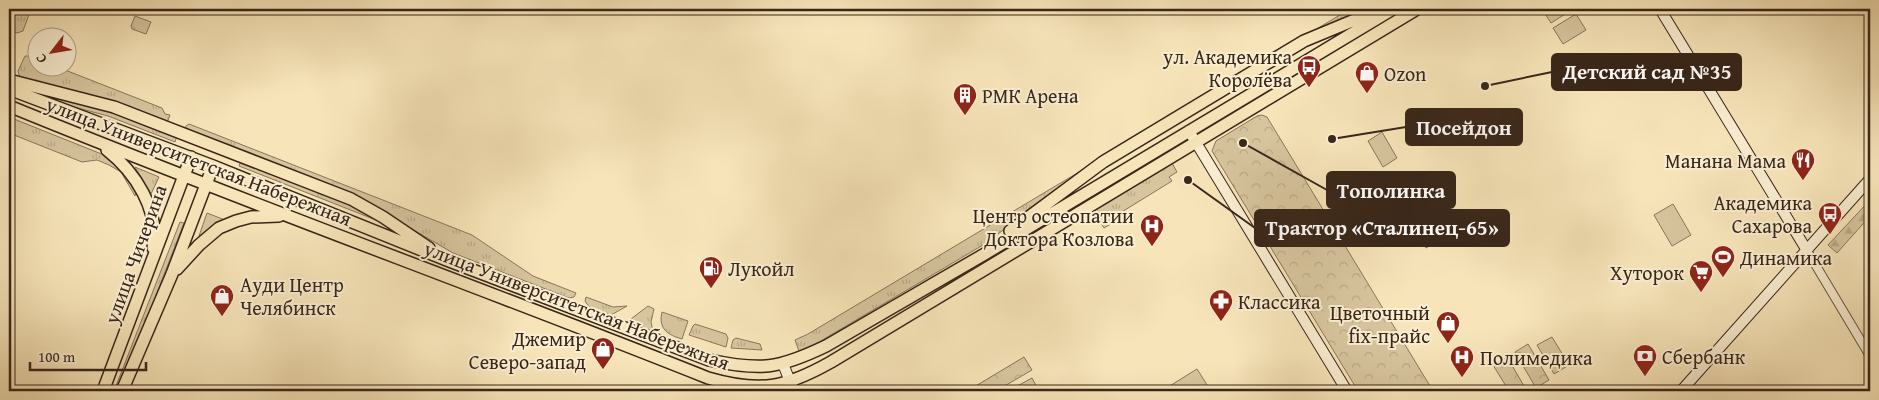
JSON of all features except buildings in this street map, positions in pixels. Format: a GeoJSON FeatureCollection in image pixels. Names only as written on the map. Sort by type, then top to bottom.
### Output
{"type":"FeatureCollection","features":[{"type":"Feature","properties":{"kind":"main road"},"geometry":{"type":"LineString","coordinates":[[983,255],[1013,228],[1103,162],[1304,41],[1383,9]]}},
{"type":"Feature","properties":{"kind":"main road","name":"улица Университетская Набережная"},"geometry":{"type":"LineString","coordinates":[[9,89],[191,157],[449,261],[709,360],[735,366],[766,367],[801,358],[826,346],[983,255],[1393,9]]}},
{"type":"Feature","properties":{"kind":"main road","name":"улица Университетская Набережная"},"geometry":{"type":"LineString","coordinates":[[9,106],[97,143],[456,279],[708,378],[735,385],[792,387],[804,377],[1417,9]]}},
{"type":"Feature","properties":{"kind":"main road"},"geometry":{"type":"LineString","coordinates":[[9,80],[114,107],[351,199],[383,217],[449,261]]}},
{"type":"Feature","properties":{"kind":"main road"},"geometry":{"type":"LineString","coordinates":[[97,143],[121,161],[127,168],[147,202],[155,240],[150,268]]}},
{"type":"Feature","properties":{"kind":"main road","name":"улица Чичерина"},"geometry":{"type":"LineString","coordinates":[[102,391],[191,157]]}},
{"type":"Feature","properties":{"kind":"main road","name":"улица Чичерина"},"geometry":{"type":"LineString","coordinates":[[122,391],[172,274],[213,166]]}},
{"type":"Feature","properties":{"kind":"main road"},"geometry":{"type":"LineString","coordinates":[[172,274],[199,245],[219,228],[251,217],[286,215]]}},
{"type":"Feature","properties":{"kind":"street"},"geometry":{"type":"LineString","coordinates":[[1660,9],[1870,356]]}},
{"type":"Feature","properties":{"kind":"street"},"geometry":{"type":"LineString","coordinates":[[1188,132],[1347,391]]}},
{"type":"Feature","properties":{"kind":"street"},"geometry":{"type":"LineString","coordinates":[[1680,391],[1870,178]]}},
{"type":"Feature","properties":{"kind":"street"},"geometry":{"type":"LineString","coordinates":[[783,364],[792,387]]}},
{"type":"Feature","properties":{"kind":"green space"},"geometry":{"type":"Polygon","coordinates":[[[17,9],[31,9],[23,31],[17,33],[9,30],[17,9]]]}},
{"type":"Feature","properties":{"kind":"green space"},"geometry":{"type":"Polygon","coordinates":[[[1350,9],[1368,9],[1293,43],[1350,9]]]}},
{"type":"Feature","properties":{"kind":"green space"},"geometry":{"type":"Polygon","coordinates":[[[1542,9],[1573,9],[1551,23],[1542,9]]]}},
{"type":"Feature","properties":{"kind":"green space"},"geometry":{"type":"Polygon","coordinates":[[[1576,14],[1586,30],[1563,44],[1553,28],[1576,14]]]}},
{"type":"Feature","properties":{"kind":"green space"},"geometry":{"type":"Polygon","coordinates":[[[135,16],[151,22],[146,34],[132,29],[131,26],[135,16]]]}},
{"type":"Feature","properties":{"kind":"green space"},"geometry":{"type":"Polygon","coordinates":[[[25,56],[28,56],[28,78],[78,78],[78,75],[162,108],[165,114],[170,115],[167,123],[20,78],[18,71],[25,56]]]}},
{"type":"Feature","properties":{"kind":"green space"},"geometry":{"type":"Polygon","coordinates":[[[32,91],[111,111],[177,136],[175,142],[108,116],[74,107],[32,91]]]}},
{"type":"Feature","properties":{"kind":"green space"},"geometry":{"type":"Polygon","coordinates":[[[1257,116],[1267,117],[1433,391],[1358,391],[1212,151],[1216,141],[1257,116]]]}},
{"type":"Feature","properties":{"kind":"green space"},"geometry":{"type":"Polygon","coordinates":[[[9,117],[104,155],[125,175],[136,193],[135,196],[121,172],[109,165],[97,160],[82,162],[9,133],[9,117]]]}},
{"type":"Feature","properties":{"kind":"green space"},"geometry":{"type":"Polygon","coordinates":[[[189,124],[472,235],[533,276],[576,293],[574,297],[569,298],[453,253],[400,222],[185,130],[189,124]]]}},
{"type":"Feature","properties":{"kind":"green space"},"geometry":{"type":"Polygon","coordinates":[[[1382,132],[1397,158],[1383,167],[1368,141],[1382,132]]]}},
{"type":"Feature","properties":{"kind":"green space"},"geometry":{"type":"Polygon","coordinates":[[[241,161],[350,204],[381,222],[239,166],[241,161]]]}},
{"type":"Feature","properties":{"kind":"green space"},"geometry":{"type":"Polygon","coordinates":[[[1094,163],[983,245],[819,342],[799,351],[795,340],[1094,163]]]}},
{"type":"Feature","properties":{"kind":"green space"},"geometry":{"type":"Polygon","coordinates":[[[1172,163],[1177,172],[1169,177],[1172,181],[1112,218],[1114,222],[1104,228],[1093,211],[1172,163]]]}},
{"type":"Feature","properties":{"kind":"green space"},"geometry":{"type":"Polygon","coordinates":[[[135,167],[159,177],[151,194],[135,167]]]}},
{"type":"Feature","properties":{"kind":"green space"},"geometry":{"type":"Polygon","coordinates":[[[1870,200],[1870,216],[1837,253],[1828,245],[1870,200]]]}},
{"type":"Feature","properties":{"kind":"green space"},"geometry":{"type":"Polygon","coordinates":[[[1419,204],[1440,240],[1426,248],[1405,213],[1419,204]]]}},
{"type":"Feature","properties":{"kind":"green space"},"geometry":{"type":"Polygon","coordinates":[[[1673,204],[1691,235],[1672,246],[1654,215],[1673,204]]]}},
{"type":"Feature","properties":{"kind":"green space"},"geometry":{"type":"Polygon","coordinates":[[[207,213],[225,220],[199,236],[207,213]]]}},
{"type":"Feature","properties":{"kind":"green space"},"geometry":{"type":"Polygon","coordinates":[[[180,222],[184,223],[119,391],[114,391],[180,222]]]}},
{"type":"Feature","properties":{"kind":"green space"},"geometry":{"type":"Polygon","coordinates":[[[586,297],[613,307],[627,306],[611,315],[589,307],[585,301],[586,297]]]}},
{"type":"Feature","properties":{"kind":"green space"},"geometry":{"type":"Polygon","coordinates":[[[648,306],[654,309],[651,322],[653,331],[627,322],[648,306]]]}},
{"type":"Feature","properties":{"kind":"green space"},"geometry":{"type":"Polygon","coordinates":[[[662,312],[688,321],[682,339],[665,330],[661,323],[662,312]]]}},
{"type":"Feature","properties":{"kind":"green space"},"geometry":{"type":"Polygon","coordinates":[[[695,324],[726,334],[728,338],[726,347],[689,335],[695,324]]]}},
{"type":"Feature","properties":{"kind":"green space"},"geometry":{"type":"Polygon","coordinates":[[[1552,337],[1569,365],[1554,374],[1537,345],[1552,337]]]}},
{"type":"Feature","properties":{"kind":"green space"},"geometry":{"type":"Polygon","coordinates":[[[736,338],[760,344],[762,350],[731,348],[733,340],[736,338]]]}},
{"type":"Feature","properties":{"kind":"green space"},"geometry":{"type":"Polygon","coordinates":[[[1528,344],[1549,380],[1536,388],[1515,352],[1528,344]]]}},
{"type":"Feature","properties":{"kind":"green space"},"geometry":{"type":"Polygon","coordinates":[[[1024,357],[1032,370],[996,391],[977,391],[974,387],[1024,357]]]}},
{"type":"Feature","properties":{"kind":"green space"},"geometry":{"type":"Polygon","coordinates":[[[1507,357],[1527,391],[1509,391],[1493,365],[1507,357]]]}},
{"type":"Feature","properties":{"kind":"green space"},"geometry":{"type":"Polygon","coordinates":[[[1197,369],[1209,388],[1204,391],[1171,391],[1168,387],[1197,369]]]}},
{"type":"Feature","properties":{"kind":"green space"},"geometry":{"type":"Polygon","coordinates":[[[1032,378],[1039,391],[1008,391],[1032,378]]]}},
{"type":"Feature","properties":{"kind":"place","name":"Детский сад №35"},"geometry":{"type":"Point","coordinates":[1485,86]}},
{"type":"Feature","properties":{"kind":"place","name":"ул. Академика Королёва"},"geometry":{"type":"Point","coordinates":[1309,88]}},
{"type":"Feature","properties":{"kind":"place","name":"Ozon"},"geometry":{"type":"Point","coordinates":[1367,94]}},
{"type":"Feature","properties":{"kind":"place","name":"РМК Арена"},"geometry":{"type":"Point","coordinates":[965,116]}},
{"type":"Feature","properties":{"kind":"place","name":"Посейдон"},"geometry":{"type":"Point","coordinates":[1332,139]}},
{"type":"Feature","properties":{"kind":"place","name":"Тополинка"},"geometry":{"type":"Point","coordinates":[1243,143]}},
{"type":"Feature","properties":{"kind":"place","name":"Трактор «Сталинец-65»"},"geometry":{"type":"Point","coordinates":[1188,180]}},
{"type":"Feature","properties":{"kind":"place","name":"Манана Мама"},"geometry":{"type":"Point","coordinates":[1803,181]}},
{"type":"Feature","properties":{"kind":"place","name":"Академика Сахарова"},"geometry":{"type":"Point","coordinates":[1830,235]}},
{"type":"Feature","properties":{"kind":"place","name":"Центр остеопатии Доктора Козлова"},"geometry":{"type":"Point","coordinates":[1152,247]}},
{"type":"Feature","properties":{"kind":"place","name":"Динамика"},"geometry":{"type":"Point","coordinates":[1723,278]}},
{"type":"Feature","properties":{"kind":"place","name":"Лукойл"},"geometry":{"type":"Point","coordinates":[711,289]}},
{"type":"Feature","properties":{"kind":"place","name":"Хуторок"},"geometry":{"type":"Point","coordinates":[1701,293]}},
{"type":"Feature","properties":{"kind":"place","name":"Ауди Центр Челябинск"},"geometry":{"type":"Point","coordinates":[222,317]}},
{"type":"Feature","properties":{"kind":"place","name":"Классика"},"geometry":{"type":"Point","coordinates":[1221,322]}},
{"type":"Feature","properties":{"kind":"place","name":"Цветочный fix-прайс"},"geometry":{"type":"Point","coordinates":[1448,344]}},
{"type":"Feature","properties":{"kind":"place","name":"Джемир Северо-запад"},"geometry":{"type":"Point","coordinates":[603,370]}},
{"type":"Feature","properties":{"kind":"place","name":"Сбербанк"},"geometry":{"type":"Point","coordinates":[1645,377]}},
{"type":"Feature","properties":{"kind":"place","name":"Полимедика"},"geometry":{"type":"Point","coordinates":[1462,378]}}]}
